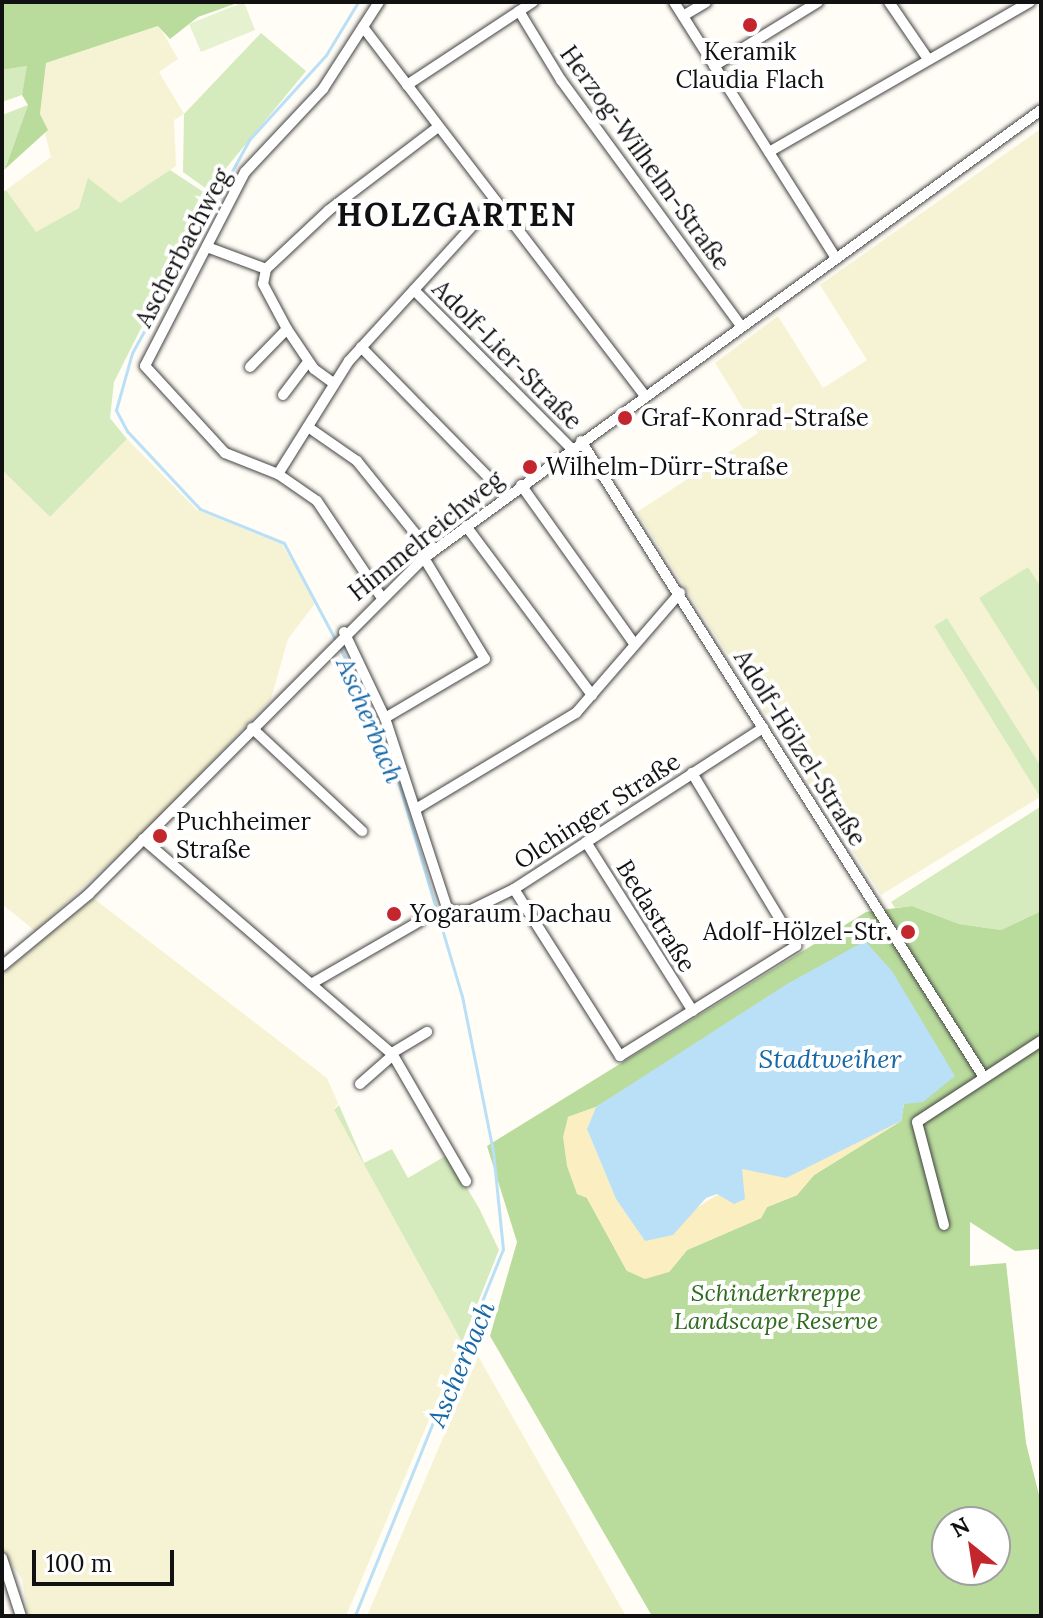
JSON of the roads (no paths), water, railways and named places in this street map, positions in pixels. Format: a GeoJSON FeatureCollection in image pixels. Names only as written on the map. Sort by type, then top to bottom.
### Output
{"type":"FeatureCollection","features":[{"type":"Feature","properties":{"kind":"street","name":"Ascherbachweg"},"geometry":{"type":"LineString","coordinates":[[278,474],[225,453],[145,366],[245,172],[323,89],[379,2]]}},
{"type":"Feature","properties":{"kind":"street"},"geometry":{"type":"LineString","coordinates":[[407,85],[533,2]]}},
{"type":"Feature","properties":{"kind":"street"},"geometry":{"type":"LineString","coordinates":[[674,2],[836,258]]}},
{"type":"Feature","properties":{"kind":"street"},"geometry":{"type":"LineString","coordinates":[[683,16],[706,2]]}},
{"type":"Feature","properties":{"kind":"street"},"geometry":{"type":"LineString","coordinates":[[714,66],[818,2]]}},
{"type":"Feature","properties":{"kind":"street"},"geometry":{"type":"LineString","coordinates":[[889,2],[928,59]]}},
{"type":"Feature","properties":{"kind":"street"},"geometry":{"type":"LineString","coordinates":[[769,152],[1030,2]]}},
{"type":"Feature","properties":{"kind":"street","name":"Herzog-Wilhelm-Straße"},"geometry":{"type":"LineString","coordinates":[[519,11],[592,124],[741,326]]}},
{"type":"Feature","properties":{"kind":"street"},"geometry":{"type":"LineString","coordinates":[[363,27],[645,396]]}},
{"type":"Feature","properties":{"kind":"street","name":"Himmelreichweg"},"geometry":{"type":"LineString","coordinates":[[2,966],[143,839],[380,595],[428,555],[506,495],[1041,110]]}},
{"type":"Feature","properties":{"kind":"street"},"geometry":{"type":"LineString","coordinates":[[333,383],[308,362],[287,329],[263,284],[266,269],[329,210],[438,127]]}},
{"type":"Feature","properties":{"kind":"street"},"geometry":{"type":"LineString","coordinates":[[380,595],[332,519],[278,474],[333,383],[361,347],[495,201]]}},
{"type":"Feature","properties":{"kind":"street"},"geometry":{"type":"LineString","coordinates":[[207,247],[266,269]]}},
{"type":"Feature","properties":{"kind":"street","name":"Adolf-Lier-Straße"},"geometry":{"type":"LineString","coordinates":[[414,290],[576,445]]}},
{"type":"Feature","properties":{"kind":"street"},"geometry":{"type":"LineString","coordinates":[[250,367],[287,329]]}},
{"type":"Feature","properties":{"kind":"street"},"geometry":{"type":"LineString","coordinates":[[361,347],[506,495]]}},
{"type":"Feature","properties":{"kind":"street"},"geometry":{"type":"LineString","coordinates":[[283,395],[308,362]]}},
{"type":"Feature","properties":{"kind":"street"},"geometry":{"type":"LineString","coordinates":[[308,427],[357,461],[428,555],[485,659],[385,718]]}},
{"type":"Feature","properties":{"kind":"street","name":"Adolf-Hölzel-Straße"},"geometry":{"type":"LineString","coordinates":[[576,445],[680,593],[983,1076]]}},
{"type":"Feature","properties":{"kind":"street"},"geometry":{"type":"LineString","coordinates":[[521,485],[635,645]]}},
{"type":"Feature","properties":{"kind":"street"},"geometry":{"type":"LineString","coordinates":[[466,526],[592,695]]}},
{"type":"Feature","properties":{"kind":"street"},"geometry":{"type":"LineString","coordinates":[[342,634],[385,718],[416,809],[576,713],[680,593]]}},
{"type":"Feature","properties":{"kind":"street"},"geometry":{"type":"LineString","coordinates":[[252,728],[362,831]]}},
{"type":"Feature","properties":{"kind":"street","name":"Olchinger Straße"},"geometry":{"type":"LineString","coordinates":[[416,809],[448,911],[469,911],[514,889],[763,728]]}},
{"type":"Feature","properties":{"kind":"street"},"geometry":{"type":"LineString","coordinates":[[514,889],[620,1056],[796,946],[692,773]]}},
{"type":"Feature","properties":{"kind":"street"},"geometry":{"type":"LineString","coordinates":[[143,839],[393,1054],[466,1181]]}},
{"type":"Feature","properties":{"kind":"street","name":"Bedastraße"},"geometry":{"type":"LineString","coordinates":[[586,842],[693,1011]]}},
{"type":"Feature","properties":{"kind":"street"},"geometry":{"type":"LineString","coordinates":[[311,984],[420,921]]}},
{"type":"Feature","properties":{"kind":"street"},"geometry":{"type":"LineString","coordinates":[[360,1084],[393,1054],[427,1032]]}},
{"type":"Feature","properties":{"kind":"street"},"geometry":{"type":"LineString","coordinates":[[944,1225],[917,1122],[983,1076],[1041,1041]]}},
{"type":"Feature","properties":{"kind":"street"},"geometry":{"type":"LineString","coordinates":[[2,1558],[21,1616]]}},
{"type":"Feature","properties":{"kind":"water","name":"Stadtweiher"},"geometry":{"type":"Polygon","coordinates":[[[865,941],[892,971],[955,1076],[923,1102],[904,1104],[901,1121],[786,1178],[742,1169],[745,1199],[734,1204],[717,1194],[706,1198],[673,1235],[645,1241],[616,1199],[587,1129],[596,1107],[787,984],[865,941]]]}},
{"type":"Feature","properties":{"kind":"waterway","name":"Ascherbach"},"geometry":{"type":"LineString","coordinates":[[336,641],[284,543],[200,509],[127,431],[116,410],[132,353],[249,140],[326,55],[358,2]]}},
{"type":"Feature","properties":{"kind":"waterway","name":"Ascherbach"},"geometry":{"type":"LineString","coordinates":[[340,648],[389,750],[462,996],[493,1151],[503,1249],[355,1616]]}},
{"type":"Feature","properties":{"kind":"place","name":"Keramik Claudia Flach"},"geometry":{"type":"Point","coordinates":[750,25]}},
{"type":"Feature","properties":{"kind":"place","name":"Graf-Konrad-Straße"},"geometry":{"type":"Point","coordinates":[625,418]}},
{"type":"Feature","properties":{"kind":"place","name":"Wilhelm-Dürr-Straße"},"geometry":{"type":"Point","coordinates":[530,467]}},
{"type":"Feature","properties":{"kind":"place","name":"Puchheimer Straße"},"geometry":{"type":"Point","coordinates":[160,836]}},
{"type":"Feature","properties":{"kind":"place","name":"Yogaraum Dachau"},"geometry":{"type":"Point","coordinates":[394,914]}},
{"type":"Feature","properties":{"kind":"place","name":"Adolf-Hölzel-Str."},"geometry":{"type":"Point","coordinates":[908,932]}},
{"type":"Feature","properties":{"kind":"district","name":"HOLZGARTEN"},"geometry":{"type":"Point","coordinates":[457,215]}},
{"type":"Feature","properties":{"kind":"park label","name":"Schinderkreppe Landscape Reserve"},"geometry":{"type":"Point","coordinates":[776,1307]}}]}
